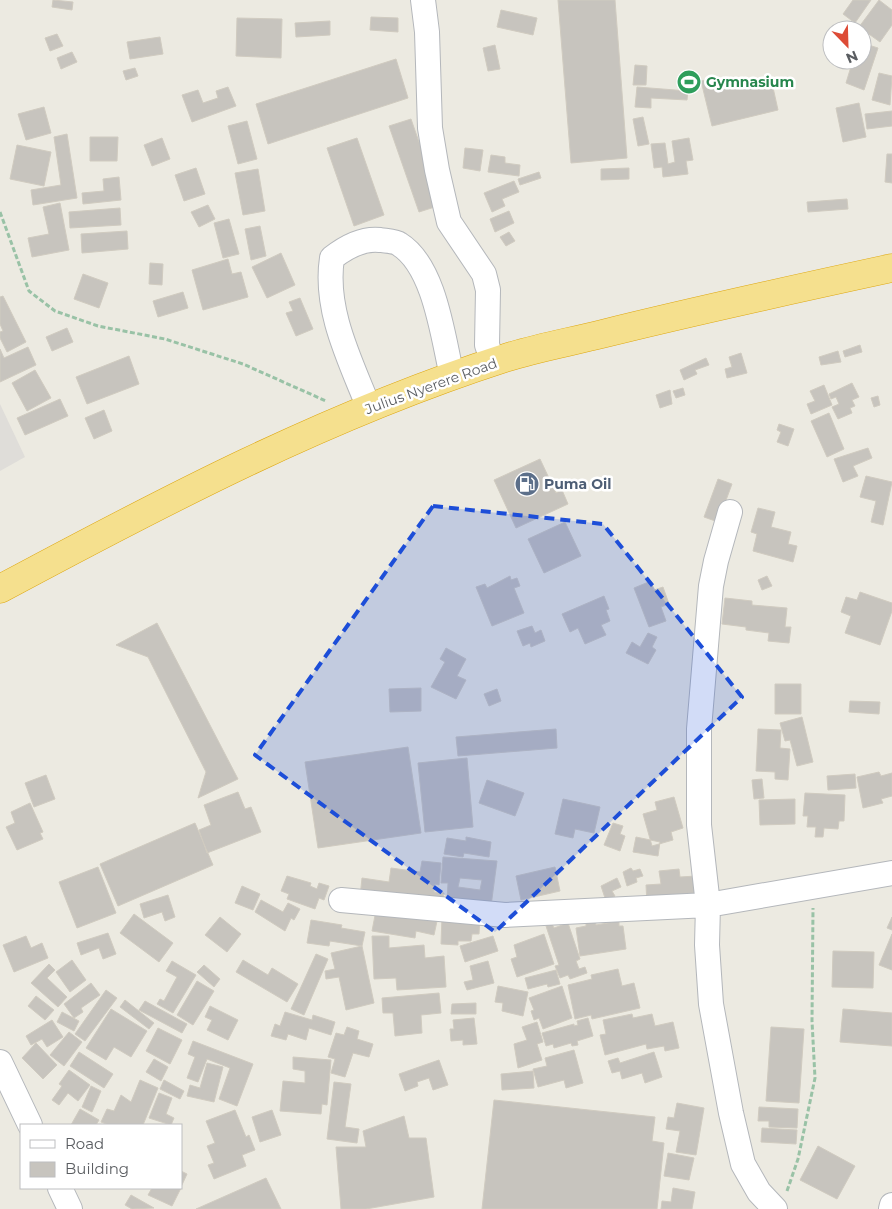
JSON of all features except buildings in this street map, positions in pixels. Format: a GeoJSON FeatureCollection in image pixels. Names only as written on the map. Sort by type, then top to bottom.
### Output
{"type":"FeatureCollection","features":[{"type":"Feature","properties":{"kind":"highway","name":"Julius Nyerere Road"},"geometry":{"type":"LineString","coordinates":[[0,589],[154,507],[275,448],[452,376],[493,362],[701,309],[892,268]]}},
{"type":"Feature","properties":{"kind":"street"},"geometry":{"type":"LineString","coordinates":[[423,0],[428,32],[430,128],[436,164],[450,222],[484,274],[488,290],[487,345],[493,362]]}},
{"type":"Feature","properties":{"kind":"street"},"geometry":{"type":"LineString","coordinates":[[360,412],[333,306],[329,278],[332,258],[346,246],[373,239],[398,243],[414,259],[430,287],[452,376]]}},
{"type":"Feature","properties":{"kind":"street"},"geometry":{"type":"LineString","coordinates":[[730,512],[716,561],[712,586],[699,729],[699,825],[708,905],[707,944],[711,1004],[731,1113],[743,1164],[758,1192],[781,1201]]}},
{"type":"Feature","properties":{"kind":"street"},"geometry":{"type":"LineString","coordinates":[[341,900],[505,915],[708,905],[892,873]]}},
{"type":"Feature","properties":{"kind":"street"},"geometry":{"type":"LineString","coordinates":[[0,1062],[30,1124]]}},
{"type":"Feature","properties":{"kind":"street"},"geometry":{"type":"LineString","coordinates":[[60,1189],[70,1209]]}},
{"type":"Feature","properties":{"kind":"path"},"geometry":{"type":"LineString","coordinates":[[0,212],[28,291],[55,311],[98,326],[165,339],[243,364],[360,412]]}},
{"type":"Feature","properties":{"kind":"path"},"geometry":{"type":"LineString","coordinates":[[781,1201],[798,1159],[815,1078],[812,1022],[813,888]]}},
{"type":"Feature","properties":{"kind":"highlighted area"},"geometry":{"type":"Polygon","coordinates":[[[433,506],[603,524],[742,697],[495,932],[255,755],[433,506]]]}},
{"type":"Feature","properties":{"kind":"shaded area"},"geometry":{"type":"Polygon","coordinates":[[[0,404],[25,457],[0,471],[0,404]]]}},
{"type":"Feature","properties":{"kind":"place","name":"Gymnasium"},"geometry":{"type":"Point","coordinates":[689,82]}},
{"type":"Feature","properties":{"kind":"place","name":"Puma Oil"},"geometry":{"type":"Point","coordinates":[527,484]}}]}
